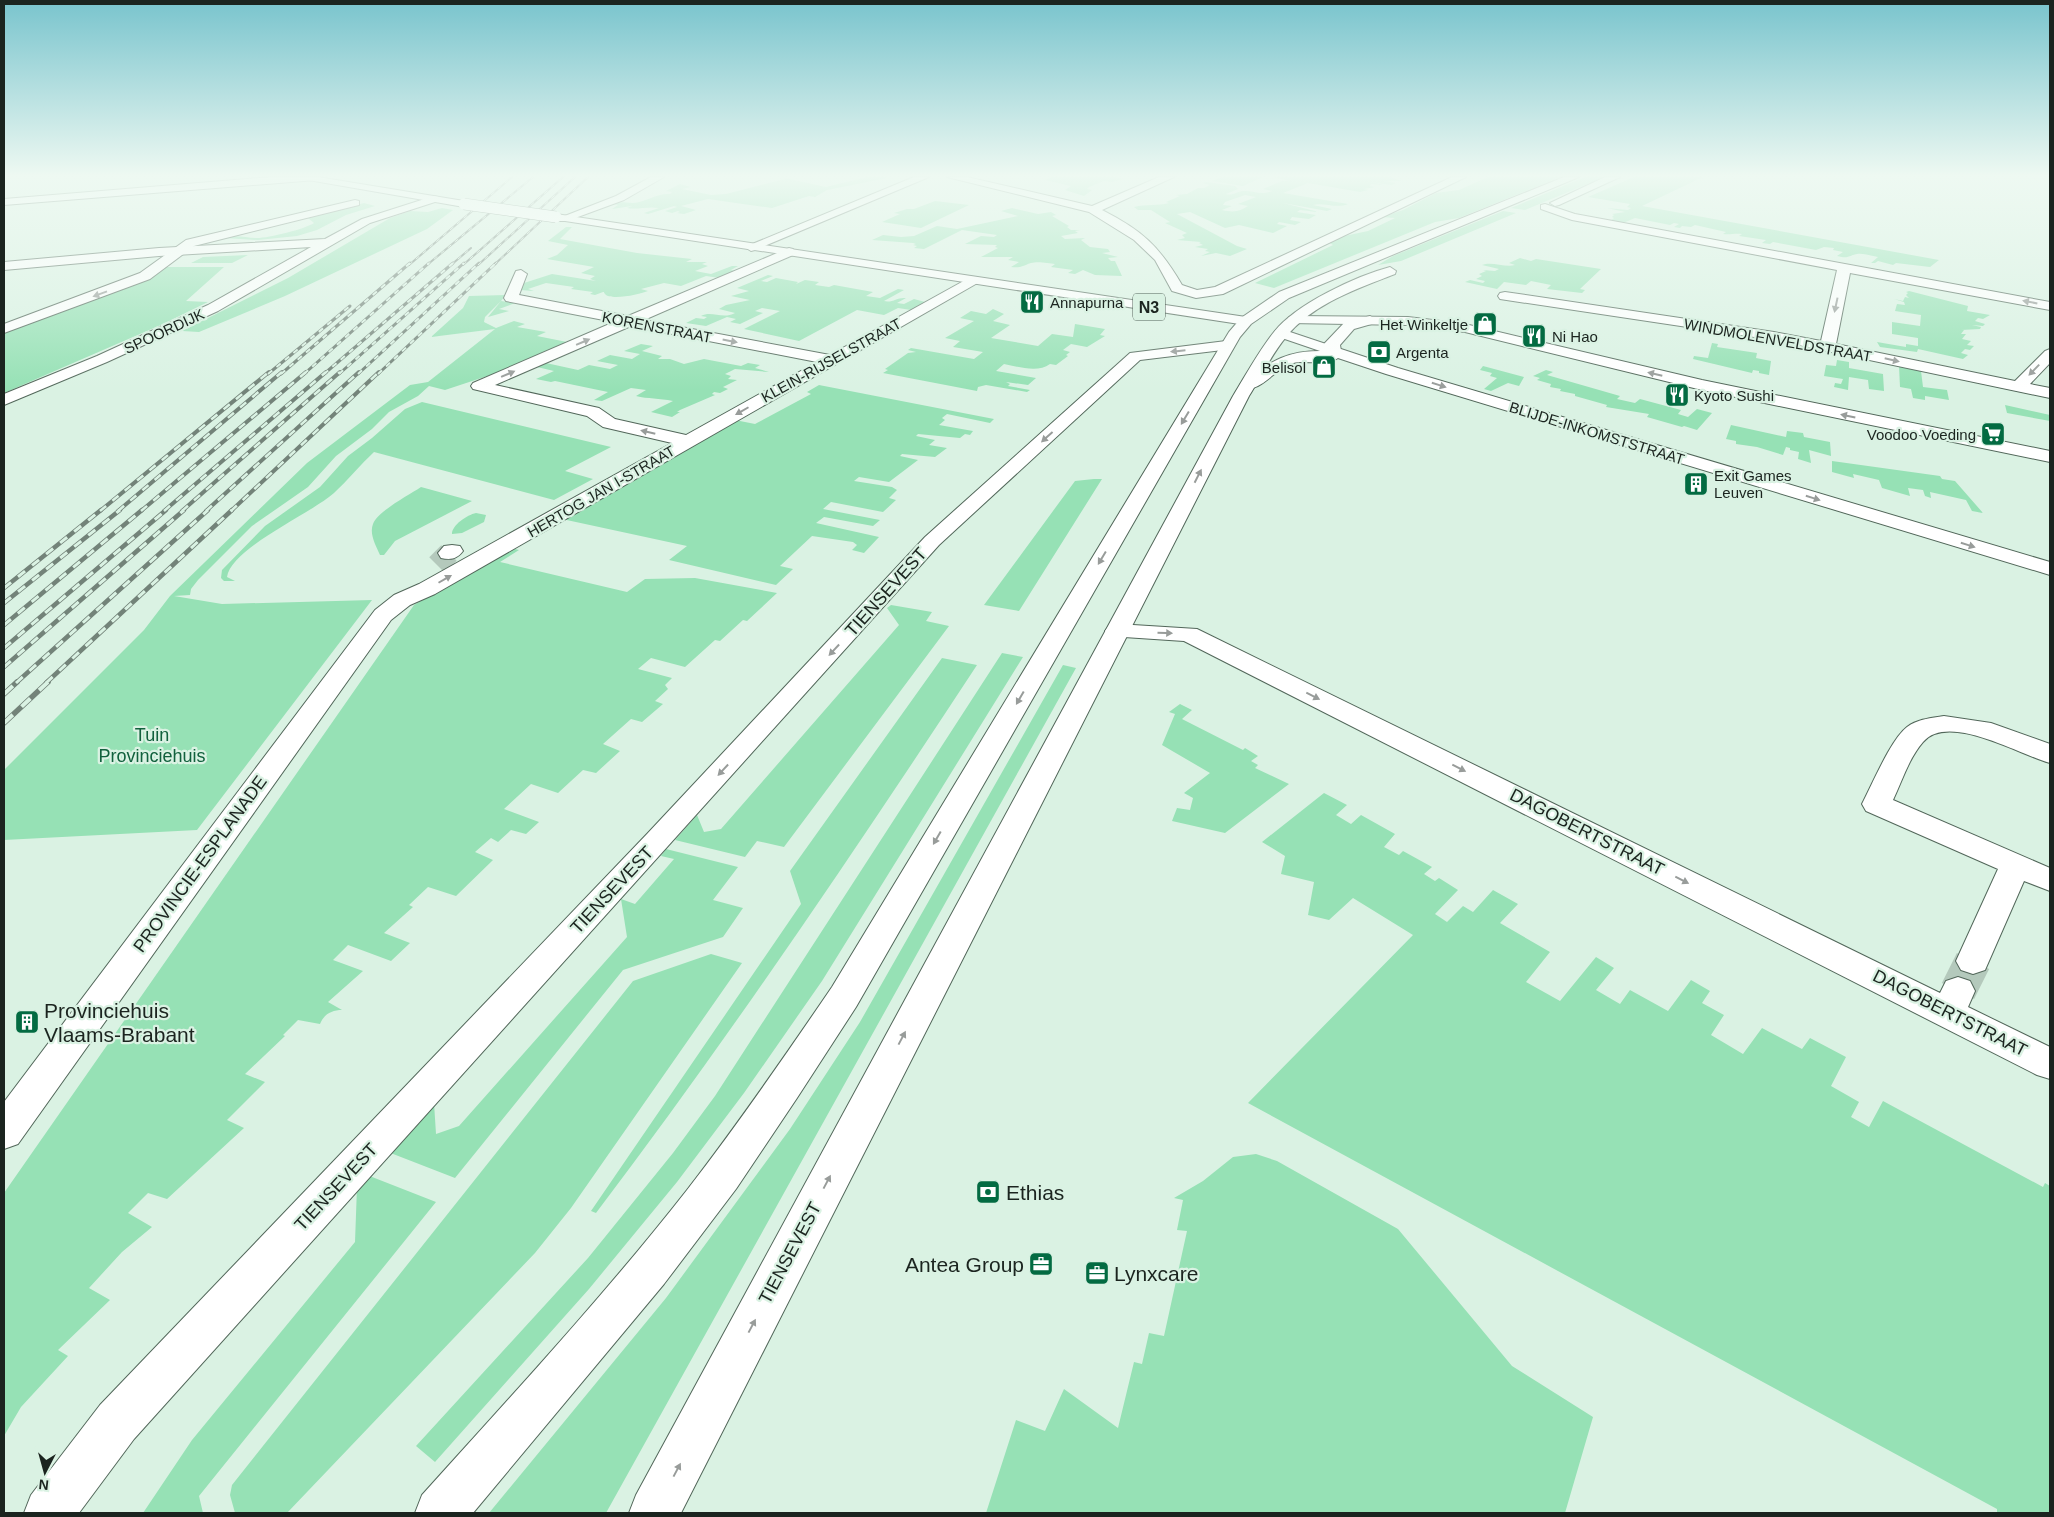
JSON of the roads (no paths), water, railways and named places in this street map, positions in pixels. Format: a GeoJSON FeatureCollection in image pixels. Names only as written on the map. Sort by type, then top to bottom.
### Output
{"type":"FeatureCollection","features":[{"type":"Feature","properties":{"kind":"street"},"geometry":{"type":"LineString","coordinates":[[4,330],[136,280],[156,269],[174,252],[182,248]]}},
{"type":"Feature","properties":{"kind":"street"},"geometry":{"type":"LineString","coordinates":[[4,266],[229,248]]}},
{"type":"Feature","properties":{"kind":"street"},"geometry":{"type":"LineString","coordinates":[[174,252],[279,248]]}},
{"type":"Feature","properties":{"kind":"street","name":"SPOORDIJK"},"geometry":{"type":"LineString","coordinates":[[4,400],[182,323],[234,297],[321,248]]}},
{"type":"Feature","properties":{"kind":"street","name":"N3"},"geometry":{"type":"LineString","coordinates":[[757,248],[974,280],[1236,333]]}},
{"type":"Feature","properties":{"kind":"street"},"geometry":{"type":"LineString","coordinates":[[1149,248],[1160,258],[1177,288],[1186,292],[1209,293],[1218,291],[1311,248]]}},
{"type":"Feature","properties":{"kind":"street"},"geometry":{"type":"LineString","coordinates":[[440,1513],[679,1232],[781,1093],[844,997],[1236,333],[1262,310],[1284,295],[1400,248]]}},
{"type":"Feature","properties":{"kind":"street"},"geometry":{"type":"LineString","coordinates":[[1736,248],[2050,306]]}},
{"type":"Feature","properties":{"kind":"street"},"geometry":{"type":"LineString","coordinates":[[630,322],[789,252]]}},
{"type":"Feature","properties":{"kind":"street"},"geometry":{"type":"LineString","coordinates":[[1354,266],[1386,272]]}},
{"type":"Feature","properties":{"kind":"street","name":"TIENSEVEST"},"geometry":{"type":"LineString","coordinates":[[654,1513],[1248,385],[1281,333],[1294,320],[1333,296],[1403,266]]}},
{"type":"Feature","properties":{"kind":"street"},"geometry":{"type":"LineString","coordinates":[[1828,345],[1844,268]]}},
{"type":"Feature","properties":{"kind":"street","name":"KORENSTRAAT"},"geometry":{"type":"LineString","coordinates":[[521,274],[511,298],[829,360]]}},
{"type":"Feature","properties":{"kind":"street","name":"KLEIN-RIJSELSTRAAT"},"geometry":{"type":"LineString","coordinates":[[688,441],[974,280]]}},
{"type":"Feature","properties":{"kind":"street","name":"WINDMOLENVELDSTRAAT"},"geometry":{"type":"LineString","coordinates":[[1505,296],[1828,345],[2050,393]]}},
{"type":"Feature","properties":{"kind":"street"},"geometry":{"type":"LineString","coordinates":[[1236,333],[1294,320],[1370,320],[1431,323],[1465,328],[1711,388],[2050,456]]}},
{"type":"Feature","properties":{"kind":"street"},"geometry":{"type":"LineString","coordinates":[[1339,354],[1332,343],[1345,329],[1370,320]]}},
{"type":"Feature","properties":{"kind":"street","name":"HERTOG JAN I-STRAAT"},"geometry":{"type":"LineString","coordinates":[[630,322],[479,386],[593,412],[609,423],[688,441]]}},
{"type":"Feature","properties":{"kind":"street","name":"TIENSEVEST"},"geometry":{"type":"LineString","coordinates":[[49,1513],[117,1422],[658,841],[932,541],[1135,356],[1236,333]]}},
{"type":"Feature","properties":{"kind":"street","name":"BLIJDE-INKOMSTSTRAAT"},"geometry":{"type":"LineString","coordinates":[[1236,333],[1281,333],[1339,354],[2050,569]]}},
{"type":"Feature","properties":{"kind":"street","name":"BLIJDE-INKOMSTSTRAAT"},"geometry":{"type":"LineString","coordinates":[[1248,385],[1287,360],[1308,356],[1339,354]]}},
{"type":"Feature","properties":{"kind":"street"},"geometry":{"type":"LineString","coordinates":[[2018,387],[2050,354]]}},
{"type":"Feature","properties":{"kind":"street","name":"HERTOG JAN I-STRAAT"},"geometry":{"type":"LineString","coordinates":[[402,600],[427,589],[688,441]]}},
{"type":"Feature","properties":{"kind":"street"},"geometry":{"type":"LineString","coordinates":[[402,600],[409,590],[446,556]]}},
{"type":"Feature","properties":{"kind":"street","name":"PROVINCIE-ESPLANADE"},"geometry":{"type":"LineString","coordinates":[[4,1132],[383,614],[402,600]]}},
{"type":"Feature","properties":{"kind":"street","name":"DAGOBERTSTRAAT"},"geometry":{"type":"LineString","coordinates":[[1117,631],[1189,634],[1960,988],[2050,1064]]}},
{"type":"Feature","properties":{"kind":"street"},"geometry":{"type":"LineString","coordinates":[[2050,754],[1982,729],[1951,724],[1926,725],[1914,735],[1876,804],[2050,880]]}},
{"type":"Feature","properties":{"kind":"street"},"geometry":{"type":"LineString","coordinates":[[1960,988],[2015,865]]}},
{"type":"Feature","properties":{"kind":"tunnel"},"geometry":{"type":"LineString","coordinates":[[437,565],[449,553]]}},
{"type":"Feature","properties":{"kind":"tunnel"},"geometry":{"type":"LineString","coordinates":[[1958,991],[1973,961]]}},
{"type":"Feature","properties":{"kind":"railway"},"geometry":{"type":"LineString","coordinates":[[409,265],[429,248]]}},
{"type":"Feature","properties":{"kind":"railway"},"geometry":{"type":"LineString","coordinates":[[427,265],[448,248]]}},
{"type":"Feature","properties":{"kind":"railway"},"geometry":{"type":"LineString","coordinates":[[451,265],[471,248]]}},
{"type":"Feature","properties":{"kind":"railway"},"geometry":{"type":"LineString","coordinates":[[463,265],[483,248]]}},
{"type":"Feature","properties":{"kind":"railway"},"geometry":{"type":"LineString","coordinates":[[478,265],[497,248]]}},
{"type":"Feature","properties":{"kind":"railway"},"geometry":{"type":"LineString","coordinates":[[494,265],[512,248]]}},
{"type":"Feature","properties":{"kind":"railway"},"geometry":{"type":"LineString","coordinates":[[281,374],[410,263]]}},
{"type":"Feature","properties":{"kind":"railway"},"geometry":{"type":"LineString","coordinates":[[304,374],[429,263]]}},
{"type":"Feature","properties":{"kind":"railway"},"geometry":{"type":"LineString","coordinates":[[324,374],[453,263]]}},
{"type":"Feature","properties":{"kind":"railway"},"geometry":{"type":"LineString","coordinates":[[339,374],[464,263]]}},
{"type":"Feature","properties":{"kind":"railway"},"geometry":{"type":"LineString","coordinates":[[358,374],[479,263]]}},
{"type":"Feature","properties":{"kind":"railway"},"geometry":{"type":"LineString","coordinates":[[378,374],[496,263]]}},
{"type":"Feature","properties":{"kind":"railway"},"geometry":{"type":"LineString","coordinates":[[268,374],[350,306]]}},
{"type":"Feature","properties":{"kind":"railway"},"geometry":{"type":"LineString","coordinates":[[100,511],[269,372]]}},
{"type":"Feature","properties":{"kind":"railway"},"geometry":{"type":"LineString","coordinates":[[118,511],[282,372]]}},
{"type":"Feature","properties":{"kind":"railway"},"geometry":{"type":"LineString","coordinates":[[141,511],[306,372]]}},
{"type":"Feature","properties":{"kind":"railway"},"geometry":{"type":"LineString","coordinates":[[164,511],[326,372]]}},
{"type":"Feature","properties":{"kind":"railway"},"geometry":{"type":"LineString","coordinates":[[182,511],[340,372]]}},
{"type":"Feature","properties":{"kind":"railway"},"geometry":{"type":"LineString","coordinates":[[206,511],[359,372]]}},
{"type":"Feature","properties":{"kind":"railway"},"geometry":{"type":"LineString","coordinates":[[231,511],[379,372]]}},
{"type":"Feature","properties":{"kind":"railway"},"geometry":{"type":"LineString","coordinates":[[4,588],[101,510]]}},
{"type":"Feature","properties":{"kind":"railway"},"geometry":{"type":"LineString","coordinates":[[4,603],[120,510]]}},
{"type":"Feature","properties":{"kind":"railway"},"geometry":{"type":"LineString","coordinates":[[4,625],[142,510]]}},
{"type":"Feature","properties":{"kind":"railway"},"geometry":{"type":"LineString","coordinates":[[4,648],[166,510]]}},
{"type":"Feature","properties":{"kind":"railway"},"geometry":{"type":"LineString","coordinates":[[4,667],[184,510]]}},
{"type":"Feature","properties":{"kind":"railway"},"geometry":{"type":"LineString","coordinates":[[16,683],[208,510]]}},
{"type":"Feature","properties":{"kind":"railway"},"geometry":{"type":"LineString","coordinates":[[46,683],[232,510]]}},
{"type":"Feature","properties":{"kind":"railway"},"geometry":{"type":"LineString","coordinates":[[4,694],[17,682]]}},
{"type":"Feature","properties":{"kind":"railway"},"geometry":{"type":"LineString","coordinates":[[4,723],[48,682]]}},
{"type":"Feature","properties":{"kind":"place","name":"Annapurna"},"geometry":{"type":"Point","coordinates":[1032,302]}},
{"type":"Feature","properties":{"kind":"place","name":"Het Winkeltje"},"geometry":{"type":"Point","coordinates":[1485,324]}},
{"type":"Feature","properties":{"kind":"place","name":"Ni Hao"},"geometry":{"type":"Point","coordinates":[1534,336]}},
{"type":"Feature","properties":{"kind":"place","name":"Argenta"},"geometry":{"type":"Point","coordinates":[1379,352]}},
{"type":"Feature","properties":{"kind":"place","name":"Belisol"},"geometry":{"type":"Point","coordinates":[1324,367]}},
{"type":"Feature","properties":{"kind":"place","name":"Kyoto Sushi"},"geometry":{"type":"Point","coordinates":[1677,395]}},
{"type":"Feature","properties":{"kind":"place","name":"Voodoo Voeding"},"geometry":{"type":"Point","coordinates":[1993,434]}},
{"type":"Feature","properties":{"kind":"place","name":"Exit Games Leuven"},"geometry":{"type":"Point","coordinates":[1696,484]}},
{"type":"Feature","properties":{"kind":"place","name":"Provinciehuis Vlaams-Brabant"},"geometry":{"type":"Point","coordinates":[27,1022]}},
{"type":"Feature","properties":{"kind":"place","name":"Ethias"},"geometry":{"type":"Point","coordinates":[988,1192]}},
{"type":"Feature","properties":{"kind":"place","name":"Antea Group"},"geometry":{"type":"Point","coordinates":[1041,1264]}},
{"type":"Feature","properties":{"kind":"place","name":"Lynxcare"},"geometry":{"type":"Point","coordinates":[1097,1273]}},
{"type":"Feature","properties":{"kind":"park label","name":"Tuin Provinciehuis"},"geometry":{"type":"Point","coordinates":[152,745]}}]}
